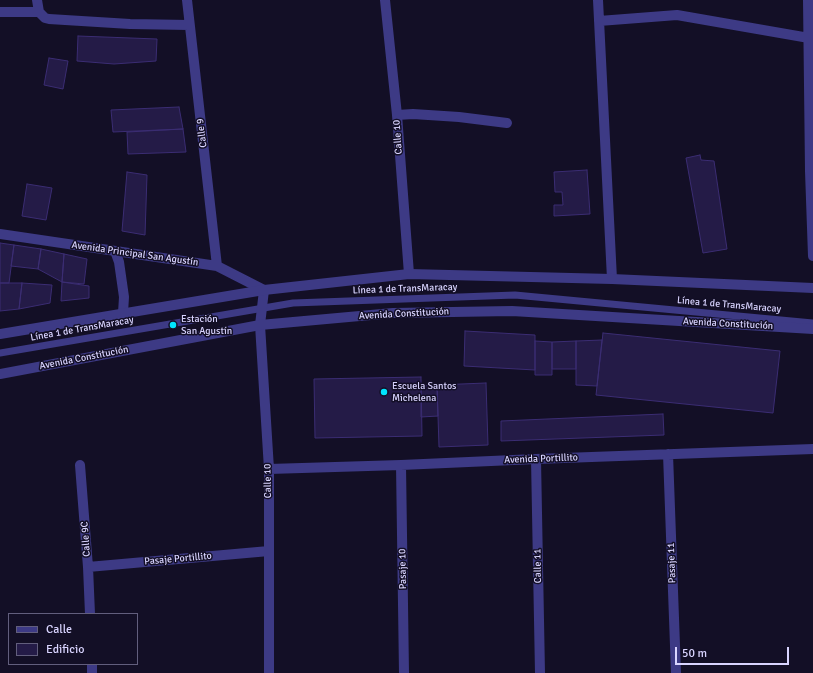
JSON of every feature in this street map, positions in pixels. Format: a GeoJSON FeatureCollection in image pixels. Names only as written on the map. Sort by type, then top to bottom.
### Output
{"type":"FeatureCollection","features":[{"type":"Feature","properties":{"kind":"street"},"geometry":{"type":"LineString","coordinates":[[37,0],[40,12],[45,18],[49,19],[130,24],[189,25]]}},
{"type":"Feature","properties":{"kind":"street","name":"Calle 9"},"geometry":{"type":"LineString","coordinates":[[187,0],[217,266]]}},
{"type":"Feature","properties":{"kind":"street","name":"Calle 10"},"geometry":{"type":"LineString","coordinates":[[385,0],[397,115],[409,274]]}},
{"type":"Feature","properties":{"kind":"street"},"geometry":{"type":"LineString","coordinates":[[598,0],[612,279]]}},
{"type":"Feature","properties":{"kind":"street"},"geometry":{"type":"LineString","coordinates":[[808,0],[813,256]]}},
{"type":"Feature","properties":{"kind":"street"},"geometry":{"type":"LineString","coordinates":[[0,12],[40,12]]}},
{"type":"Feature","properties":{"kind":"street"},"geometry":{"type":"LineString","coordinates":[[599,21],[677,15],[809,38]]}},
{"type":"Feature","properties":{"kind":"street"},"geometry":{"type":"LineString","coordinates":[[397,115],[412,114],[459,116],[507,123]]}},
{"type":"Feature","properties":{"kind":"street","name":"Avenida Principal San Agustín"},"geometry":{"type":"LineString","coordinates":[[0,234],[217,266],[264,290]]}},
{"type":"Feature","properties":{"kind":"street"},"geometry":{"type":"LineString","coordinates":[[115,251],[119,262],[124,297],[122,313]]}},
{"type":"Feature","properties":{"kind":"street"},"geometry":{"type":"LineString","coordinates":[[0,334],[264,290],[409,274],[612,279],[813,288]]}},
{"type":"Feature","properties":{"kind":"street","name":"Calle 10"},"geometry":{"type":"LineString","coordinates":[[264,290],[260,325],[269,469],[269,673]]}},
{"type":"Feature","properties":{"kind":"street","name":"Avenida Constitución"},"geometry":{"type":"LineString","coordinates":[[0,374],[260,325],[393,313],[512,311],[813,329]]}},
{"type":"Feature","properties":{"kind":"street","name":"Avenida Portillito"},"geometry":{"type":"LineString","coordinates":[[269,469],[813,449]]}},
{"type":"Feature","properties":{"kind":"street","name":"Pasaje 11"},"geometry":{"type":"LineString","coordinates":[[668,454],[676,673]]}},
{"type":"Feature","properties":{"kind":"street","name":"Calle 11"},"geometry":{"type":"LineString","coordinates":[[536,459],[540,673]]}},
{"type":"Feature","properties":{"kind":"street","name":"Calle 9C"},"geometry":{"type":"LineString","coordinates":[[80,465],[90,613]]}},
{"type":"Feature","properties":{"kind":"street","name":"Pasaje 10"},"geometry":{"type":"LineString","coordinates":[[401,465],[404,673]]}},
{"type":"Feature","properties":{"kind":"street","name":"Pasaje Portillito"},"geometry":{"type":"LineString","coordinates":[[88,567],[269,551]]}},
{"type":"Feature","properties":{"kind":"lane","name":"Línea 1 de TransMaracay"},"geometry":{"type":"LineString","coordinates":[[0,353],[293,303],[515,295],[813,323]]}},
{"type":"Feature","properties":{"kind":"building"},"geometry":{"type":"Polygon","coordinates":[[[78,36],[157,39],[156,61],[114,64],[77,61],[78,36]]]}},
{"type":"Feature","properties":{"kind":"building"},"geometry":{"type":"Polygon","coordinates":[[[49,58],[68,61],[63,89],[44,85],[49,58]]]}},
{"type":"Feature","properties":{"kind":"building"},"geometry":{"type":"Polygon","coordinates":[[[179,107],[183,129],[113,132],[111,110],[179,107]]]}},
{"type":"Feature","properties":{"kind":"building"},"geometry":{"type":"Polygon","coordinates":[[[183,129],[186,152],[128,154],[127,132],[183,129]]]}},
{"type":"Feature","properties":{"kind":"building"},"geometry":{"type":"Polygon","coordinates":[[[700,155],[701,160],[714,161],[727,249],[703,253],[686,158],[700,155]]]}},
{"type":"Feature","properties":{"kind":"building"},"geometry":{"type":"Polygon","coordinates":[[[587,170],[590,214],[554,216],[554,205],[563,205],[562,192],[555,192],[554,172],[587,170]]]}},
{"type":"Feature","properties":{"kind":"building"},"geometry":{"type":"Polygon","coordinates":[[[127,172],[147,175],[145,235],[122,231],[127,172]]]}},
{"type":"Feature","properties":{"kind":"building"},"geometry":{"type":"Polygon","coordinates":[[[27,184],[52,188],[46,220],[22,216],[27,184]]]}},
{"type":"Feature","properties":{"kind":"building"},"geometry":{"type":"Polygon","coordinates":[[[0,243],[14,245],[9,283],[0,283],[0,243]]]}},
{"type":"Feature","properties":{"kind":"building"},"geometry":{"type":"Polygon","coordinates":[[[14,245],[41,249],[38,269],[11,266],[14,245]]]}},
{"type":"Feature","properties":{"kind":"building"},"geometry":{"type":"Polygon","coordinates":[[[41,249],[64,254],[62,282],[38,269],[41,249]]]}},
{"type":"Feature","properties":{"kind":"building"},"geometry":{"type":"Polygon","coordinates":[[[64,254],[87,259],[84,284],[62,282],[64,254]]]}},
{"type":"Feature","properties":{"kind":"building"},"geometry":{"type":"Polygon","coordinates":[[[62,282],[89,286],[89,298],[61,301],[62,282]]]}},
{"type":"Feature","properties":{"kind":"building"},"geometry":{"type":"Polygon","coordinates":[[[0,283],[22,283],[19,309],[0,311],[0,283]]]}},
{"type":"Feature","properties":{"kind":"building"},"geometry":{"type":"Polygon","coordinates":[[[22,283],[52,285],[50,303],[19,309],[22,283]]]}},
{"type":"Feature","properties":{"kind":"building"},"geometry":{"type":"Polygon","coordinates":[[[465,331],[535,335],[535,370],[464,366],[465,331]]]}},
{"type":"Feature","properties":{"kind":"building"},"geometry":{"type":"Polygon","coordinates":[[[603,333],[780,351],[773,413],[596,395],[603,333]]]}},
{"type":"Feature","properties":{"kind":"building"},"geometry":{"type":"Polygon","coordinates":[[[602,340],[597,386],[576,385],[576,341],[602,340]]]}},
{"type":"Feature","properties":{"kind":"building"},"geometry":{"type":"Polygon","coordinates":[[[535,341],[552,342],[552,375],[535,375],[535,341]]]}},
{"type":"Feature","properties":{"kind":"building"},"geometry":{"type":"Polygon","coordinates":[[[576,341],[576,369],[552,369],[552,342],[576,341]]]}},
{"type":"Feature","properties":{"kind":"building"},"geometry":{"type":"Polygon","coordinates":[[[421,377],[422,436],[315,438],[314,379],[421,377]]]}},
{"type":"Feature","properties":{"kind":"building"},"geometry":{"type":"Polygon","coordinates":[[[486,383],[488,445],[439,447],[437,385],[486,383]]]}},
{"type":"Feature","properties":{"kind":"building"},"geometry":{"type":"Polygon","coordinates":[[[437,385],[438,416],[421,417],[421,386],[437,385]]]}},
{"type":"Feature","properties":{"kind":"building"},"geometry":{"type":"Polygon","coordinates":[[[663,414],[664,435],[501,441],[501,421],[663,414]]]}},
{"type":"Feature","properties":{"kind":"place","name":"Estación San Agustín"},"geometry":{"type":"Point","coordinates":[173,325]}},
{"type":"Feature","properties":{"kind":"place","name":"Escuela Santos Michelena"},"geometry":{"type":"Point","coordinates":[384,392]}}]}
